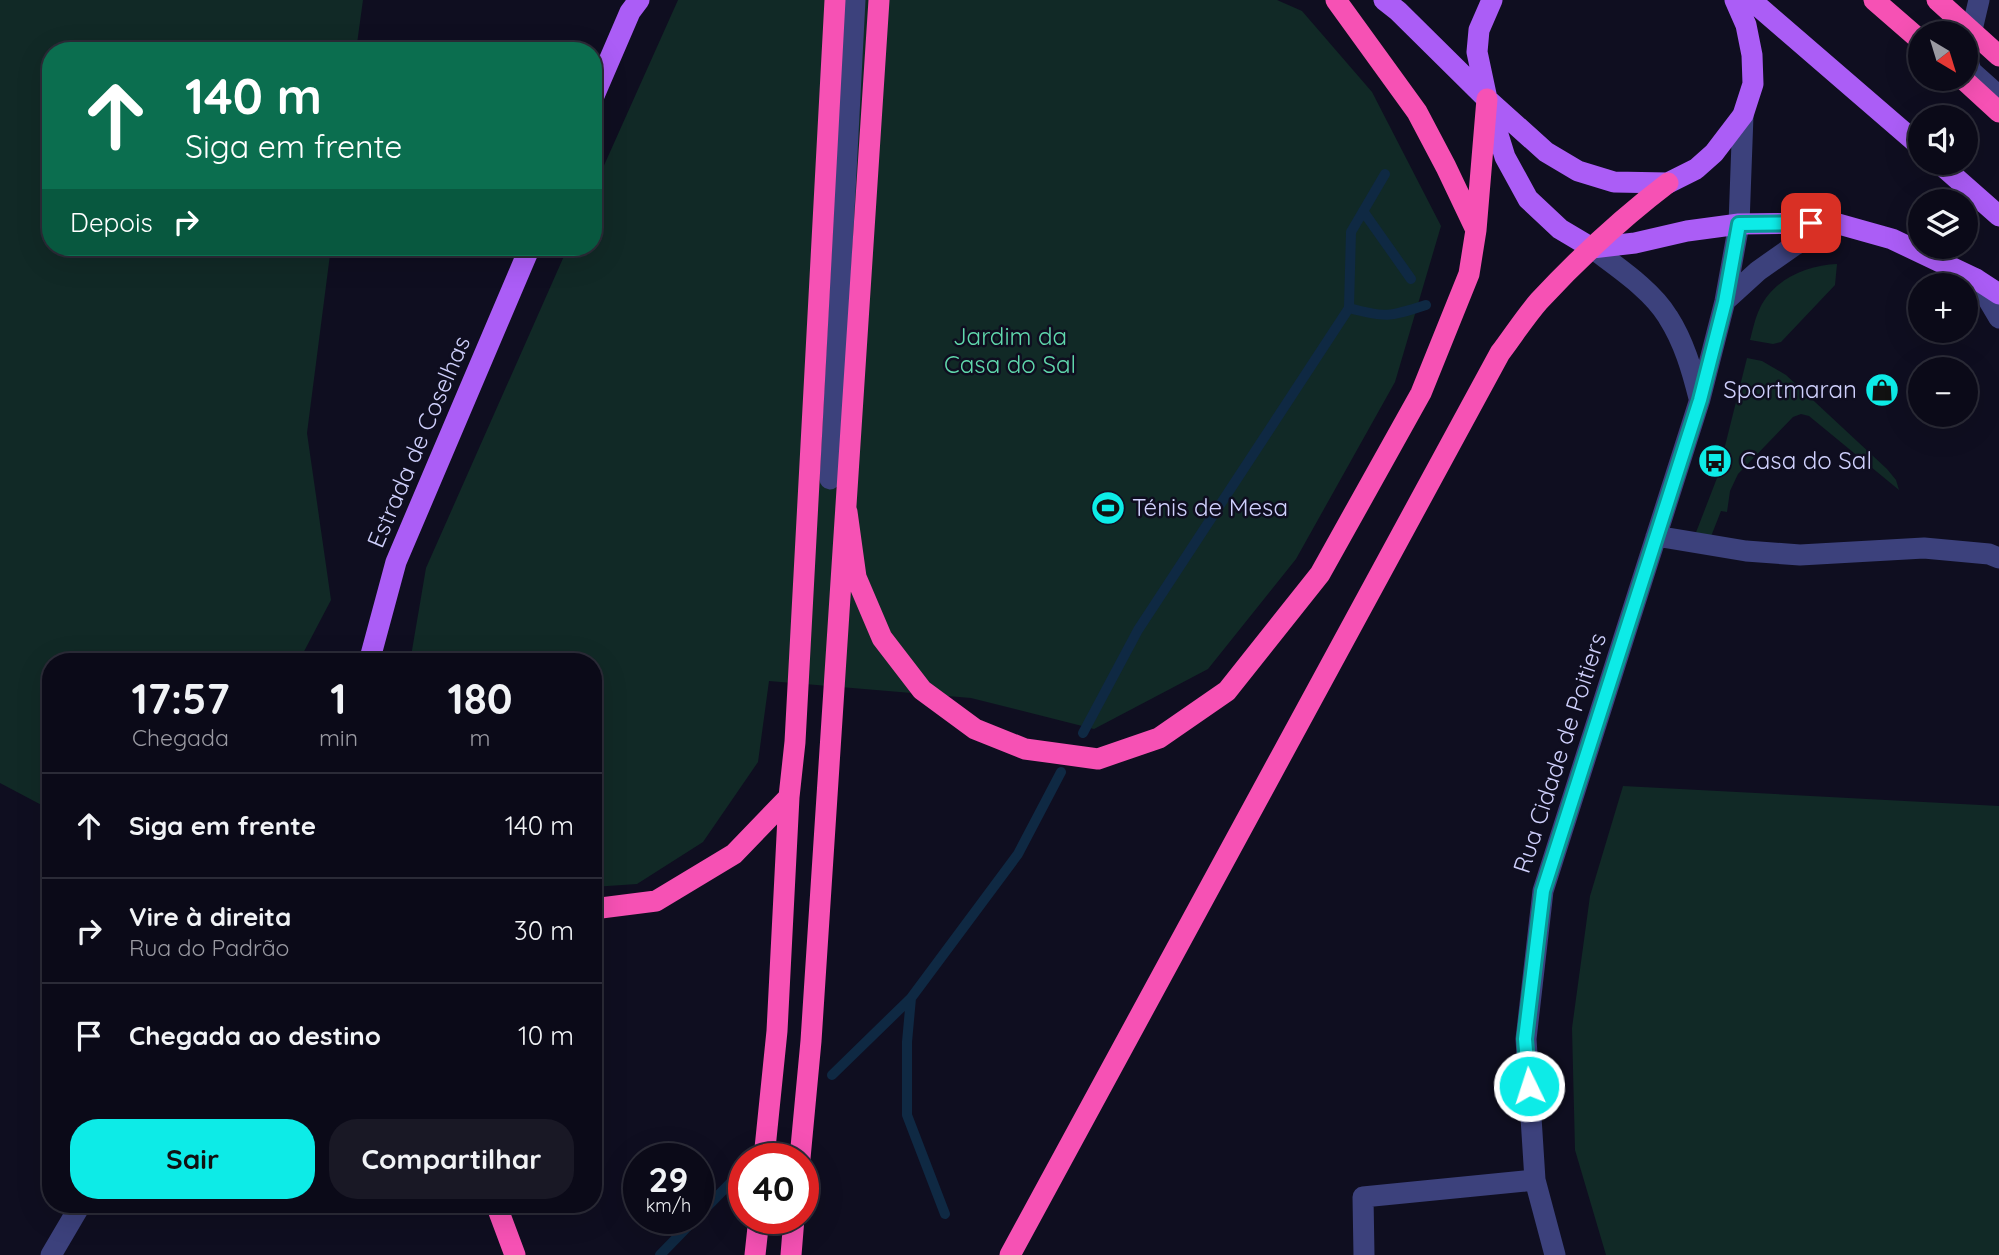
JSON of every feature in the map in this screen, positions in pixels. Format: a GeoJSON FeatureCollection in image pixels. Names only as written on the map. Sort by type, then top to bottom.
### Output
{"type":"FeatureCollection","features":[{"type":"Feature","properties":{"kind":"highway"},"geometry":{"type":"LineString","coordinates":[[766,1143],[777,1031],[789,797],[796,742],[835,0]]}},
{"type":"Feature","properties":{"kind":"highway"},"geometry":{"type":"LineString","coordinates":[[801,1143],[811,1041],[847,512],[879,0]]}},
{"type":"Feature","properties":{"kind":"highway"},"geometry":{"type":"LineString","coordinates":[[1336,0],[1417,113],[1476,230]]}},
{"type":"Feature","properties":{"kind":"highway"},"geometry":{"type":"LineString","coordinates":[[1874,0],[1908,30]]}},
{"type":"Feature","properties":{"kind":"highway"},"geometry":{"type":"LineString","coordinates":[[1937,0],[1999,56]]}},
{"type":"Feature","properties":{"kind":"highway"},"geometry":{"type":"LineString","coordinates":[[1976,91],[1999,111]]}},
{"type":"Feature","properties":{"kind":"highway"},"geometry":{"type":"LineString","coordinates":[[847,512],[856,577],[882,638],[922,690],[975,729],[1025,749],[1098,759],[1159,738],[1227,691],[1320,574],[1421,393],[1469,274],[1476,230],[1487,99]]}},
{"type":"Feature","properties":{"kind":"highway"},"geometry":{"type":"LineString","coordinates":[[1010,1255],[1500,354],[1538,303],[1592,248],[1626,215],[1668,183]]}},
{"type":"Feature","properties":{"kind":"highway"},"geometry":{"type":"LineString","coordinates":[[602,908],[656,901],[734,854],[789,797]]}},
{"type":"Feature","properties":{"kind":"highway"},"geometry":{"type":"LineString","coordinates":[[499,1213],[515,1255]]}},
{"type":"Feature","properties":{"kind":"highway"},"geometry":{"type":"LineString","coordinates":[[755,1255],[757,1234]]}},
{"type":"Feature","properties":{"kind":"highway"},"geometry":{"type":"LineString","coordinates":[[790,1255],[792,1234]]}},
{"type":"Feature","properties":{"kind":"main road"},"geometry":{"type":"LineString","coordinates":[[1384,0],[1546,152],[1578,171],[1614,182],[1668,183],[1696,169],[1714,153],[1743,115],[1753,84],[1752,55],[1746,25],[1735,0]]}},
{"type":"Feature","properties":{"kind":"main road"},"geometry":{"type":"LineString","coordinates":[[1492,0],[1479,30],[1477,52],[1487,99],[1505,157],[1528,199],[1560,229],[1592,248],[1739,224],[1835,223],[1892,239],[1963,273]]}},
{"type":"Feature","properties":{"kind":"main road"},"geometry":{"type":"LineString","coordinates":[[1751,0],[1908,136]]}},
{"type":"Feature","properties":{"kind":"main road"},"geometry":{"type":"LineString","coordinates":[[602,77],[633,4]]}},
{"type":"Feature","properties":{"kind":"main road"},"geometry":{"type":"LineString","coordinates":[[1953,175],[1999,216]]}},
{"type":"Feature","properties":{"kind":"main road","name":"Estrada de Coselhas"},"geometry":{"type":"LineString","coordinates":[[371,653],[396,562],[526,256]]}},
{"type":"Feature","properties":{"kind":"main road"},"geometry":{"type":"LineString","coordinates":[[1978,280],[1999,294]]}},
{"type":"Feature","properties":{"kind":"street"},"geometry":{"type":"LineString","coordinates":[[830,479],[855,0]]}},
{"type":"Feature","properties":{"kind":"street"},"geometry":{"type":"LineString","coordinates":[[1979,0],[1966,55],[1971,71],[1999,96]]}},
{"type":"Feature","properties":{"kind":"street","name":"Rua Cidade de Poitiers"},"geometry":{"type":"LineString","coordinates":[[1555,1255],[1535,1180],[1525,1039],[1543,891],[1700,400],[1725,302],[1739,224],[1743,115]]}},
{"type":"Feature","properties":{"kind":"street"},"geometry":{"type":"LineString","coordinates":[[1725,302],[1758,271],[1795,245],[1835,223]]}},
{"type":"Feature","properties":{"kind":"street"},"geometry":{"type":"LineString","coordinates":[[1592,248],[1635,281],[1668,316],[1687,355],[1700,400]]}},
{"type":"Feature","properties":{"kind":"street"},"geometry":{"type":"LineString","coordinates":[[1978,282],[1999,318]]}},
{"type":"Feature","properties":{"kind":"street"},"geometry":{"type":"LineString","coordinates":[[1656,536],[1746,551],[1800,555],[1924,548],[1989,554],[1999,558]]}},
{"type":"Feature","properties":{"kind":"street"},"geometry":{"type":"LineString","coordinates":[[1364,1255],[1363,1197],[1535,1180]]}},
{"type":"Feature","properties":{"kind":"street"},"geometry":{"type":"LineString","coordinates":[[51,1255],[76,1213]]}},
{"type":"Feature","properties":{"kind":"green space"},"geometry":{"type":"Polygon","coordinates":[[[0,0],[363,0],[357,42],[42,42],[42,256],[330,256],[307,433],[331,600],[303,653],[42,653],[42,805],[0,783],[0,0]]]}},
{"type":"Feature","properties":{"kind":"green space","name":"Jardim da Casa do Sal"},"geometry":{"type":"Polygon","coordinates":[[[678,0],[1277,0],[1302,11],[1372,92],[1441,226],[1395,382],[1296,559],[1208,669],[1094,729],[971,698],[769,681],[758,762],[703,842],[637,884],[602,886],[602,653],[412,653],[426,568],[564,256],[602,256],[602,170],[678,0]]]}},
{"type":"Feature","properties":{"kind":"green space"},"geometry":{"type":"Polygon","coordinates":[[[1837,264],[1835,285],[1781,342],[1773,344],[1750,340],[1760,308],[1774,289],[1803,271],[1837,264]]]}},
{"type":"Feature","properties":{"kind":"green space"},"geometry":{"type":"Polygon","coordinates":[[[1747,358],[1762,361],[1786,375],[1887,469],[1896,480],[1899,490],[1809,416],[1801,414],[1793,417],[1738,474],[1730,491],[1727,512],[1721,511],[1710,539],[1695,535],[1717,478],[1747,358]]]}},
{"type":"Feature","properties":{"kind":"green space"},"geometry":{"type":"Polygon","coordinates":[[[1623,786],[1999,806],[1999,1255],[1606,1255],[1575,1150],[1572,1028],[1590,896],[1623,786]]]}},
{"type":"Feature","properties":{"kind":"waterway"},"geometry":{"type":"LineString","coordinates":[[1385,174],[1351,232],[1349,308],[1388,315],[1426,305]]}},
{"type":"Feature","properties":{"kind":"waterway"},"geometry":{"type":"LineString","coordinates":[[1363,211],[1411,279]]}},
{"type":"Feature","properties":{"kind":"waterway"},"geometry":{"type":"LineString","coordinates":[[1083,733],[1138,630],[1349,308]]}},
{"type":"Feature","properties":{"kind":"waterway"},"geometry":{"type":"LineString","coordinates":[[945,1214],[907,1115],[907,1042],[911,998],[1018,854],[1061,772]]}},
{"type":"Feature","properties":{"kind":"waterway"},"geometry":{"type":"LineString","coordinates":[[832,1075],[911,998]]}},
{"type":"Feature","properties":{"kind":"waterway"},"geometry":{"type":"LineString","coordinates":[[714,1200],[728,1185]]}},
{"type":"Feature","properties":{"kind":"waterway"},"geometry":{"type":"LineString","coordinates":[[660,1255],[680,1234]]}},
{"type":"Feature","properties":{"kind":"place","name":"Sportmaran"},"geometry":{"type":"Point","coordinates":[1882,390]}},
{"type":"Feature","properties":{"kind":"place","name":"Casa do Sal"},"geometry":{"type":"Point","coordinates":[1715,461]}},
{"type":"Feature","properties":{"kind":"place","name":"Ténis de Mesa"},"geometry":{"type":"Point","coordinates":[1108,508]}},
{"type":"Feature","properties":{"kind":"route"},"geometry":{"type":"LineString","coordinates":[[1529,1086],[1525,1039],[1543,891],[1700,400],[1725,302],[1739,224],[1811,223]]}}]}
